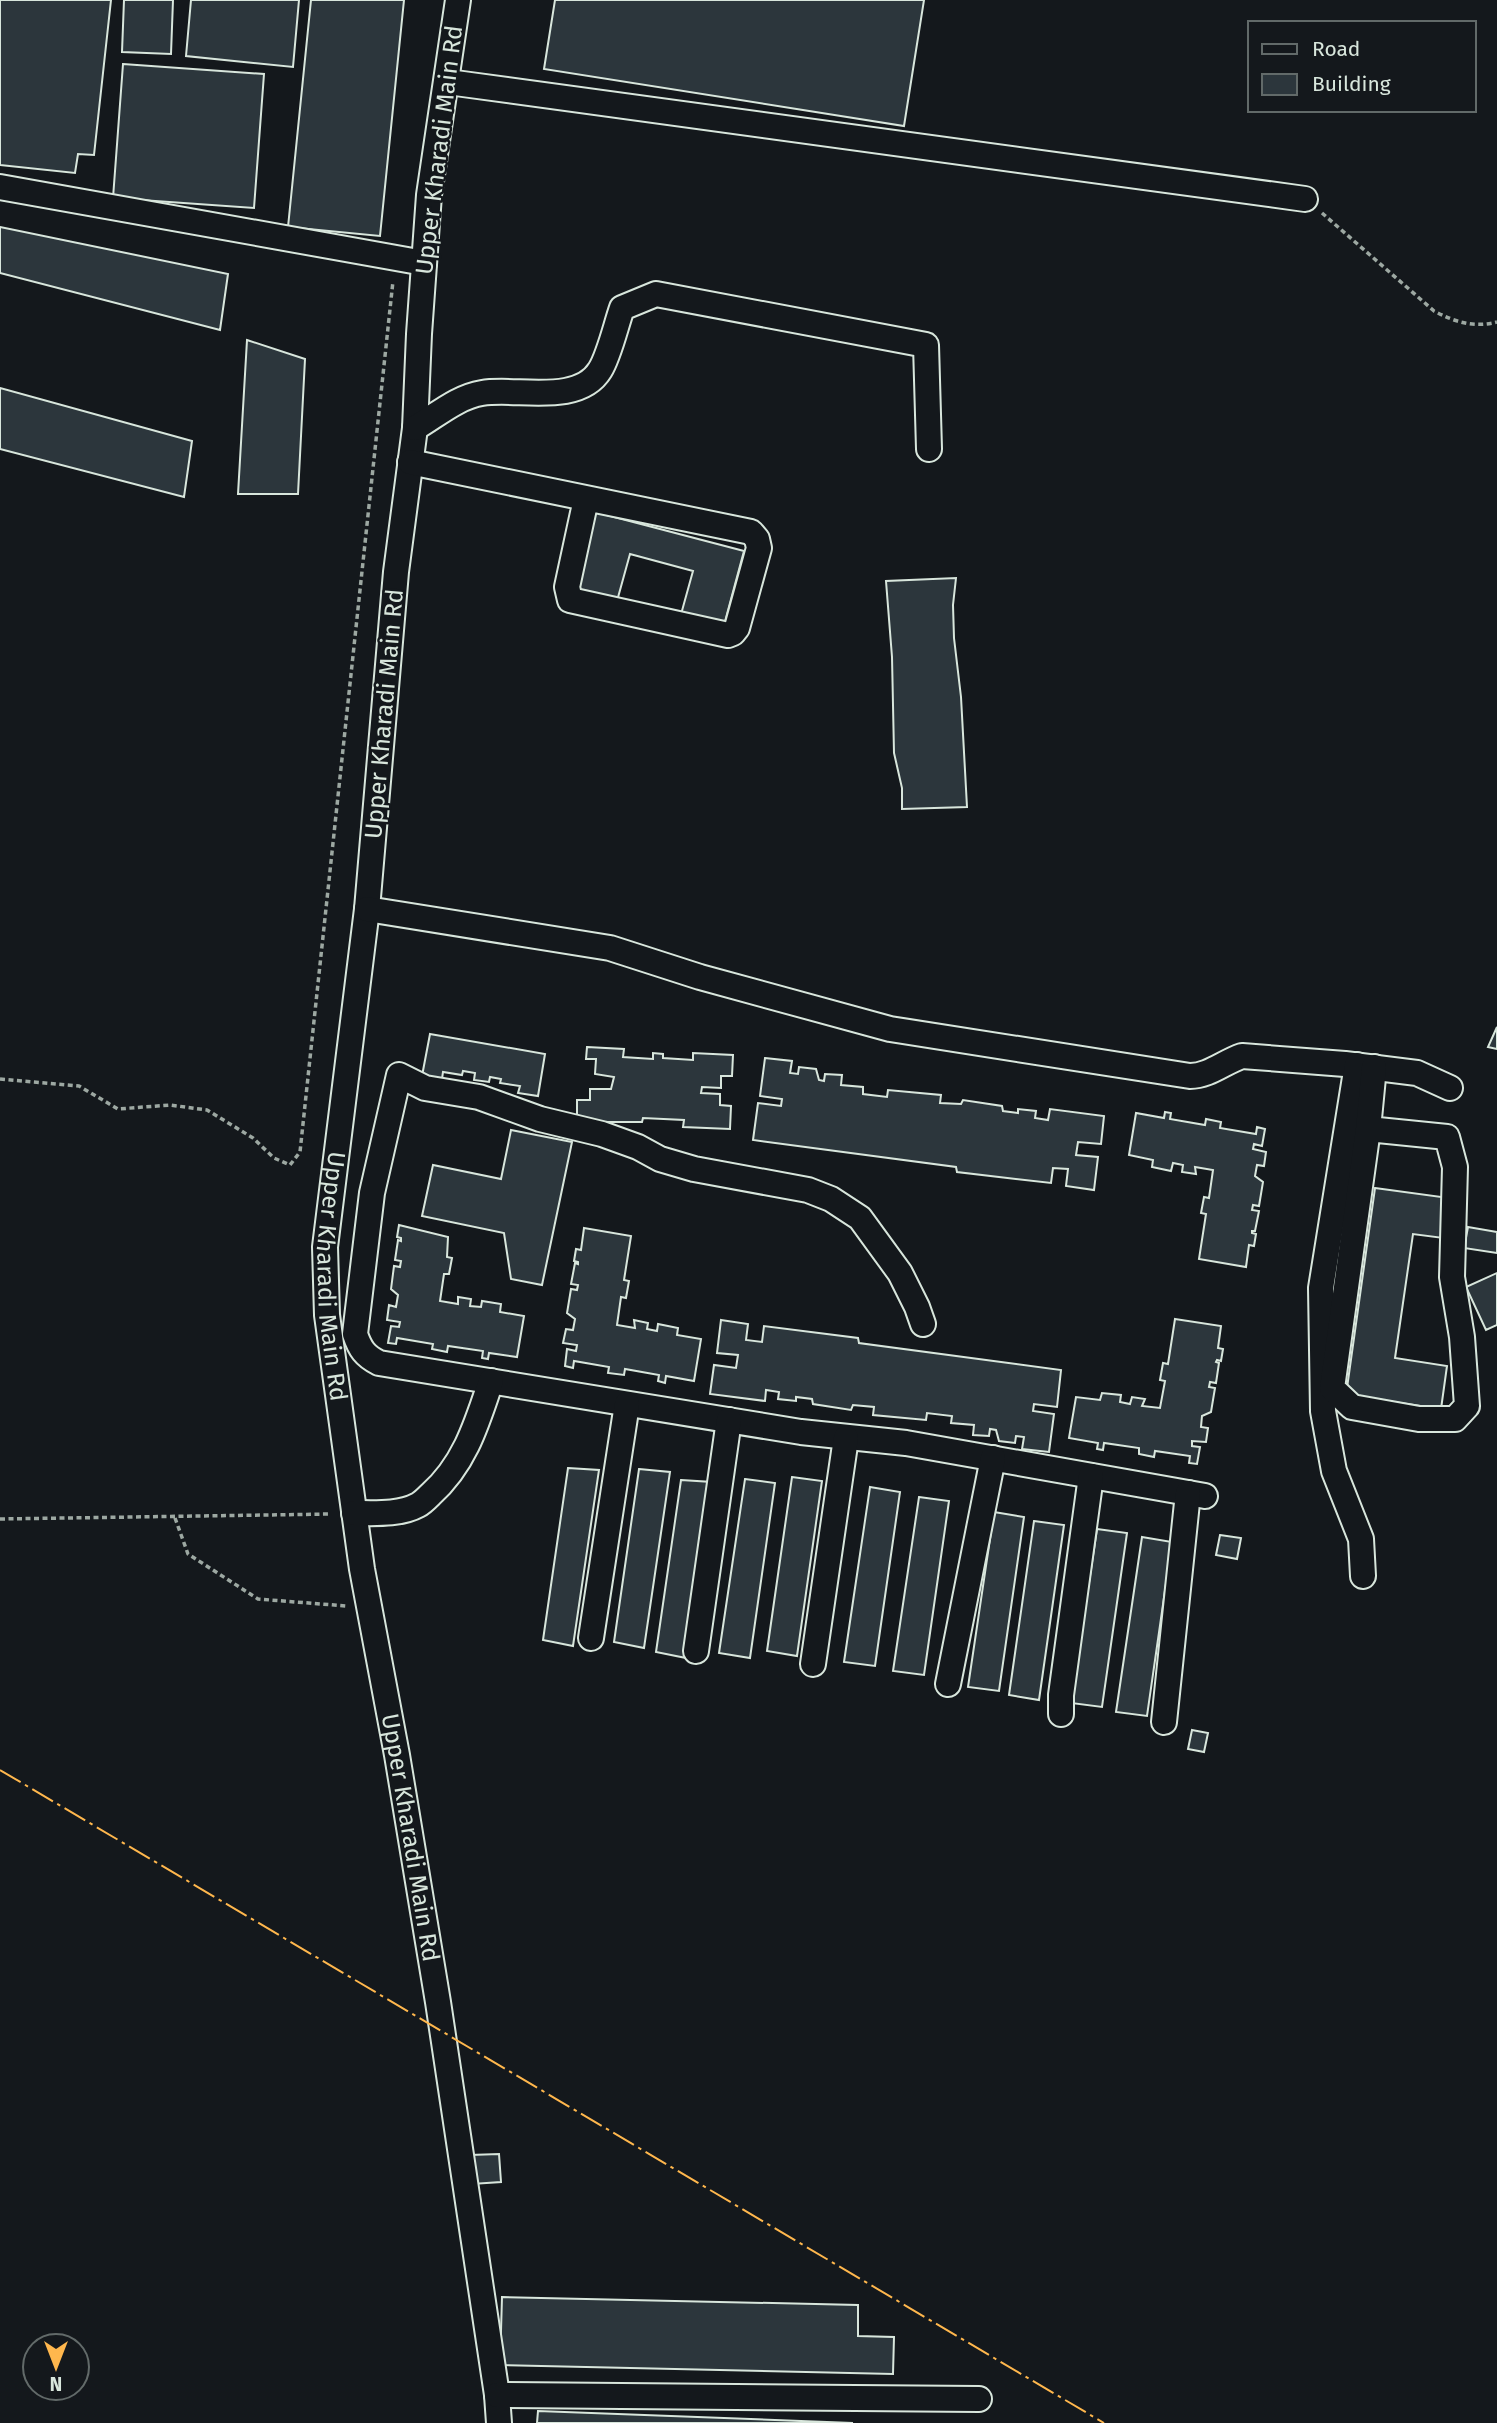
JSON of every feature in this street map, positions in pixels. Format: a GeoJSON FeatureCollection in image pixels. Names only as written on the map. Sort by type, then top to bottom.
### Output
{"type":"FeatureCollection","features":[{"type":"Feature","properties":{"kind":"street","name":"Upper Kharadi Main Rd"},"geometry":{"type":"LineString","coordinates":[[458,0],[448,82],[429,195],[415,428],[396,572],[367,909],[325,1247],[327,1315],[354,1513],[438,2002],[499,2423]]}},
{"type":"Feature","properties":{"kind":"street"},"geometry":{"type":"LineString","coordinates":[[448,82],[1305,199]]}},
{"type":"Feature","properties":{"kind":"street"},"geometry":{"type":"LineString","coordinates":[[0,187],[424,263]]}},
{"type":"Feature","properties":{"kind":"street"},"geometry":{"type":"LineString","coordinates":[[415,428],[466,397],[483,393],[552,393],[574,389],[588,382],[600,370],[622,308],[656,294],[926,345],[929,449]]}},
{"type":"Feature","properties":{"kind":"street"},"geometry":{"type":"LineString","coordinates":[[410,461],[751,532],[757,539],[758,548],[737,628],[733,633],[728,635],[570,600],[567,586],[586,499]]}},
{"type":"Feature","properties":{"kind":"street"},"geometry":{"type":"LineString","coordinates":[[367,909],[610,948],[700,977],[890,1029],[1190,1076],[1205,1074],[1242,1056],[1417,1073],[1450,1088]]}},
{"type":"Feature","properties":{"kind":"street"},"geometry":{"type":"LineString","coordinates":[[1366,1066],[1368,1129],[1332,1388],[1352,1407],[1419,1419],[1455,1419],[1466,1406],[1462,1337],[1452,1277],[1455,1167],[1447,1138],[1368,1129]]}},
{"type":"Feature","properties":{"kind":"street"},"geometry":{"type":"LineString","coordinates":[[1363,1576],[1361,1539],[1334,1471],[1322,1411],[1321,1288],[1366,1066]]}},
{"type":"Feature","properties":{"kind":"street"},"geometry":{"type":"LineString","coordinates":[[923,1324],[900,1273],[860,1218],[831,1199],[807,1190],[694,1170],[660,1159],[638,1147],[602,1134],[540,1119],[478,1097],[425,1088],[399,1075],[372,1193],[355,1334],[360,1349],[369,1358],[379,1363],[626,1404],[846,1438],[906,1443],[1196,1494],[1164,1722]]}},
{"type":"Feature","properties":{"kind":"street"},"geometry":{"type":"LineString","coordinates":[[354,1513],[392,1512],[418,1505],[440,1486],[459,1461],[472,1436],[491,1381]]}},
{"type":"Feature","properties":{"kind":"street"},"geometry":{"type":"LineString","coordinates":[[591,1638],[626,1404]]}},
{"type":"Feature","properties":{"kind":"street"},"geometry":{"type":"LineString","coordinates":[[696,1651],[729,1420]]}},
{"type":"Feature","properties":{"kind":"street"},"geometry":{"type":"LineString","coordinates":[[813,1664],[846,1438]]}},
{"type":"Feature","properties":{"kind":"street"},"geometry":{"type":"LineString","coordinates":[[948,1684],[993,1458]]}},
{"type":"Feature","properties":{"kind":"street"},"geometry":{"type":"LineString","coordinates":[[1061,1714],[1061,1695],[1091,1476]]}},
{"type":"Feature","properties":{"kind":"street"},"geometry":{"type":"LineString","coordinates":[[497,2395],[979,2399]]}},
{"type":"Feature","properties":{"kind":"path"},"geometry":{"type":"LineString","coordinates":[[1305,199],[1434,311],[1454,322],[1470,325],[1497,322]]}},
{"type":"Feature","properties":{"kind":"path"},"geometry":{"type":"LineString","coordinates":[[0,1079],[79,1086],[118,1109],[170,1105],[207,1110],[253,1138],[274,1158],[290,1164],[300,1152],[396,258]]}},
{"type":"Feature","properties":{"kind":"path"},"geometry":{"type":"LineString","coordinates":[[0,1519],[354,1513]]}},
{"type":"Feature","properties":{"kind":"path"},"geometry":{"type":"LineString","coordinates":[[175,1517],[188,1553],[258,1599],[369,1607]]}},
{"type":"Feature","properties":{"kind":"building"},"geometry":{"type":"Polygon","coordinates":[[[0,0],[111,0],[94,155],[78,154],[75,173],[0,165],[0,0]]]}},
{"type":"Feature","properties":{"kind":"building"},"geometry":{"type":"Polygon","coordinates":[[[124,0],[173,0],[171,54],[122,52],[124,0]]]}},
{"type":"Feature","properties":{"kind":"building"},"geometry":{"type":"Polygon","coordinates":[[[191,0],[299,0],[293,67],[186,56],[191,0]]]}},
{"type":"Feature","properties":{"kind":"building"},"geometry":{"type":"Polygon","coordinates":[[[311,0],[404,0],[380,236],[288,227],[311,0]]]}},
{"type":"Feature","properties":{"kind":"building"},"geometry":{"type":"Polygon","coordinates":[[[555,0],[924,0],[904,126],[544,69],[555,0]]]}},
{"type":"Feature","properties":{"kind":"building"},"geometry":{"type":"Polygon","coordinates":[[[123,64],[264,74],[254,208],[113,198],[123,64]]]}},
{"type":"Feature","properties":{"kind":"building"},"geometry":{"type":"Polygon","coordinates":[[[0,227],[228,274],[220,330],[0,273],[0,227]]]}},
{"type":"Feature","properties":{"kind":"building"},"geometry":{"type":"Polygon","coordinates":[[[247,340],[305,359],[298,494],[238,494],[247,340]]]}},
{"type":"Feature","properties":{"kind":"building"},"geometry":{"type":"Polygon","coordinates":[[[0,388],[192,441],[184,497],[0,449],[0,388]]]}},
{"type":"Feature","properties":{"kind":"building"},"geometry":{"type":"Polygon","coordinates":[[[595,512],[744,551],[723,629],[680,618],[693,571],[630,554],[617,601],[574,590],[595,512]]]}},
{"type":"Feature","properties":{"kind":"building"},"geometry":{"type":"Polygon","coordinates":[[[956,578],[954,638],[961,697],[967,807],[902,809],[902,788],[894,753],[892,657],[886,581],[956,578]]]}},
{"type":"Feature","properties":{"kind":"building"},"geometry":{"type":"Polygon","coordinates":[[[1497,1027],[1497,1049],[1488,1047],[1497,1027]]]}},
{"type":"Feature","properties":{"kind":"building"},"geometry":{"type":"Polygon","coordinates":[[[430,1034],[545,1054],[538,1096],[518,1093],[520,1086],[500,1083],[501,1079],[490,1077],[489,1082],[474,1080],[475,1073],[463,1071],[462,1075],[443,1072],[442,1079],[422,1076],[430,1034]]]}},
{"type":"Feature","properties":{"kind":"building"},"geometry":{"type":"Polygon","coordinates":[[[587,1047],[624,1049],[623,1057],[653,1059],[653,1053],[663,1054],[663,1058],[693,1060],[693,1053],[733,1055],[732,1076],[721,1076],[721,1088],[702,1087],[701,1093],[720,1094],[720,1105],[731,1106],[730,1129],[683,1127],[684,1120],[643,1118],[642,1122],[577,1122],[577,1100],[590,1100],[590,1089],[611,1089],[614,1077],[595,1074],[596,1059],[586,1059],[587,1047]]]}},
{"type":"Feature","properties":{"kind":"building"},"geometry":{"type":"Polygon","coordinates":[[[765,1058],[792,1061],[790,1073],[798,1074],[799,1067],[816,1069],[819,1080],[824,1081],[825,1074],[842,1075],[841,1085],[863,1087],[863,1094],[887,1097],[888,1090],[941,1095],[940,1103],[961,1104],[963,1100],[1002,1106],[1003,1111],[1036,1111],[1035,1118],[1048,1120],[1050,1109],[1104,1116],[1101,1144],[1078,1142],[1076,1155],[1098,1157],[1094,1190],[1066,1186],[1068,1169],[1053,1168],[1051,1183],[957,1172],[956,1167],[753,1140],[758,1103],[781,1106],[782,1099],[760,1096],[765,1058]]]}},
{"type":"Feature","properties":{"kind":"building"},"geometry":{"type":"Polygon","coordinates":[[[1165,1112],[1171,1113],[1170,1119],[1205,1125],[1206,1119],[1221,1122],[1220,1128],[1256,1134],[1257,1127],[1265,1129],[1262,1146],[1254,1144],[1253,1149],[1266,1152],[1264,1166],[1257,1165],[1255,1176],[1263,1182],[1259,1206],[1253,1205],[1252,1210],[1259,1211],[1255,1231],[1252,1231],[1256,1234],[1254,1246],[1249,1245],[1246,1267],[1199,1259],[1206,1214],[1201,1213],[1204,1197],[1209,1198],[1213,1170],[1195,1167],[1196,1174],[1182,1172],[1183,1165],[1173,1163],[1171,1171],[1152,1167],[1153,1160],[1129,1155],[1136,1113],[1164,1118],[1165,1112]]]}},
{"type":"Feature","properties":{"kind":"building"},"geometry":{"type":"Polygon","coordinates":[[[511,1130],[572,1142],[542,1285],[511,1279],[504,1233],[422,1216],[433,1165],[501,1179],[511,1130]]]}},
{"type":"Feature","properties":{"kind":"building"},"geometry":{"type":"Polygon","coordinates":[[[1375,1188],[1449,1198],[1443,1238],[1413,1234],[1395,1358],[1447,1366],[1441,1409],[1346,1395],[1375,1188]]]}},
{"type":"Feature","properties":{"kind":"building"},"geometry":{"type":"Polygon","coordinates":[[[399,1225],[448,1237],[447,1257],[452,1258],[449,1274],[444,1274],[440,1301],[458,1304],[458,1297],[471,1299],[470,1306],[481,1307],[482,1301],[501,1304],[500,1312],[524,1316],[517,1357],[489,1353],[488,1359],[482,1358],[483,1351],[448,1346],[447,1352],[432,1349],[433,1344],[397,1338],[396,1344],[388,1343],[391,1326],[399,1327],[400,1322],[387,1320],[389,1305],[396,1307],[398,1295],[391,1289],[394,1266],[400,1267],[401,1261],[395,1260],[398,1240],[401,1241],[401,1238],[397,1237],[399,1225]]]}},
{"type":"Feature","properties":{"kind":"building"},"geometry":{"type":"Polygon","coordinates":[[[1468,1227],[1497,1232],[1497,1253],[1464,1248],[1468,1227]]]}},
{"type":"Feature","properties":{"kind":"building"},"geometry":{"type":"Polygon","coordinates":[[[584,1228],[631,1236],[624,1280],[629,1281],[626,1298],[621,1297],[617,1325],[635,1328],[634,1320],[648,1323],[647,1329],[657,1331],[658,1324],[678,1328],[677,1335],[701,1339],[694,1381],[666,1376],[665,1383],[658,1381],[659,1375],[625,1369],[624,1375],[608,1373],[609,1367],[574,1361],[573,1368],[565,1366],[567,1349],[576,1351],[577,1345],[563,1343],[566,1329],[573,1330],[575,1319],[567,1313],[571,1289],[577,1290],[578,1285],[571,1284],[575,1263],[578,1264],[574,1261],[576,1249],[581,1250],[584,1228]]]}},
{"type":"Feature","properties":{"kind":"building"},"geometry":{"type":"Polygon","coordinates":[[[1497,1273],[1497,1325],[1486,1330],[1466,1287],[1497,1273]]]}},
{"type":"Feature","properties":{"kind":"building"},"geometry":{"type":"Polygon","coordinates":[[[1175,1319],[1221,1326],[1218,1348],[1223,1349],[1221,1361],[1216,1362],[1219,1363],[1216,1383],[1210,1382],[1209,1387],[1215,1388],[1211,1412],[1202,1416],[1201,1427],[1208,1428],[1206,1442],[1192,1441],[1192,1446],[1200,1447],[1197,1464],[1189,1463],[1190,1456],[1155,1451],[1154,1457],[1139,1454],[1139,1448],[1104,1443],[1103,1450],[1097,1449],[1098,1443],[1069,1438],[1076,1397],[1100,1400],[1102,1393],[1121,1395],[1120,1402],[1130,1404],[1132,1397],[1145,1399],[1142,1406],[1160,1408],[1165,1381],[1160,1380],[1163,1363],[1168,1364],[1175,1319]]]}},
{"type":"Feature","properties":{"kind":"building"},"geometry":{"type":"Polygon","coordinates":[[[721,1320],[748,1324],[746,1340],[762,1342],[764,1326],[858,1338],[859,1343],[1061,1370],[1057,1407],[1034,1404],[1033,1411],[1054,1414],[1049,1452],[1022,1449],[1024,1437],[1016,1436],[1015,1443],[999,1441],[996,1430],[990,1429],[989,1436],[973,1435],[974,1425],[951,1423],[952,1416],[927,1413],[926,1420],[873,1415],[874,1407],[853,1405],[851,1410],[813,1404],[812,1399],[778,1399],[779,1392],[766,1390],[765,1401],[710,1394],[714,1365],[736,1368],[738,1355],[717,1353],[721,1320]]]}},
{"type":"Feature","properties":{"kind":"building"},"geometry":{"type":"Polygon","coordinates":[[[568,1468],[599,1470],[573,1646],[543,1640],[568,1468]]]}},
{"type":"Feature","properties":{"kind":"building"},"geometry":{"type":"Polygon","coordinates":[[[639,1469],[670,1472],[644,1648],[614,1642],[639,1469]]]}},
{"type":"Feature","properties":{"kind":"building"},"geometry":{"type":"Polygon","coordinates":[[[792,1477],[822,1481],[797,1656],[767,1651],[792,1477]]]}},
{"type":"Feature","properties":{"kind":"building"},"geometry":{"type":"Polygon","coordinates":[[[745,1479],[775,1483],[750,1658],[719,1653],[745,1479]]]}},
{"type":"Feature","properties":{"kind":"building"},"geometry":{"type":"Polygon","coordinates":[[[681,1480],[712,1482],[686,1658],[656,1652],[681,1480]]]}},
{"type":"Feature","properties":{"kind":"building"},"geometry":{"type":"Polygon","coordinates":[[[870,1487],[900,1492],[875,1666],[844,1662],[870,1487]]]}},
{"type":"Feature","properties":{"kind":"building"},"geometry":{"type":"Polygon","coordinates":[[[919,1497],[949,1501],[924,1675],[893,1671],[919,1497]]]}},
{"type":"Feature","properties":{"kind":"building"},"geometry":{"type":"Polygon","coordinates":[[[994,1512],[1024,1517],[999,1691],[968,1687],[994,1512]]]}},
{"type":"Feature","properties":{"kind":"building"},"geometry":{"type":"Polygon","coordinates":[[[1034,1521],[1064,1525],[1039,1700],[1009,1695],[1034,1521]]]}},
{"type":"Feature","properties":{"kind":"building"},"geometry":{"type":"Polygon","coordinates":[[[1097,1529],[1127,1533],[1102,1707],[1071,1703],[1097,1529]]]}},
{"type":"Feature","properties":{"kind":"building"},"geometry":{"type":"Polygon","coordinates":[[[1220,1535],[1241,1538],[1237,1559],[1216,1555],[1220,1535]]]}},
{"type":"Feature","properties":{"kind":"building"},"geometry":{"type":"Polygon","coordinates":[[[1142,1537],[1172,1542],[1147,1716],[1116,1712],[1142,1537]]]}},
{"type":"Feature","properties":{"kind":"building"},"geometry":{"type":"Polygon","coordinates":[[[1192,1730],[1208,1733],[1204,1752],[1188,1749],[1192,1730]]]}},
{"type":"Feature","properties":{"kind":"building"},"geometry":{"type":"Polygon","coordinates":[[[499,2154],[501,2182],[472,2184],[470,2155],[499,2154]]]}},
{"type":"Feature","properties":{"kind":"building"},"geometry":{"type":"Polygon","coordinates":[[[502,2297],[858,2305],[858,2336],[894,2337],[893,2374],[500,2365],[502,2297]]]}},
{"type":"Feature","properties":{"kind":"building"},"geometry":{"type":"Polygon","coordinates":[[[538,2411],[853,2423],[537,2423],[538,2411]]]}},
{"type":"Feature","properties":{"kind":"power"},"geometry":{"type":"LineString","coordinates":[[0,1770],[1104,2423]]}}]}
